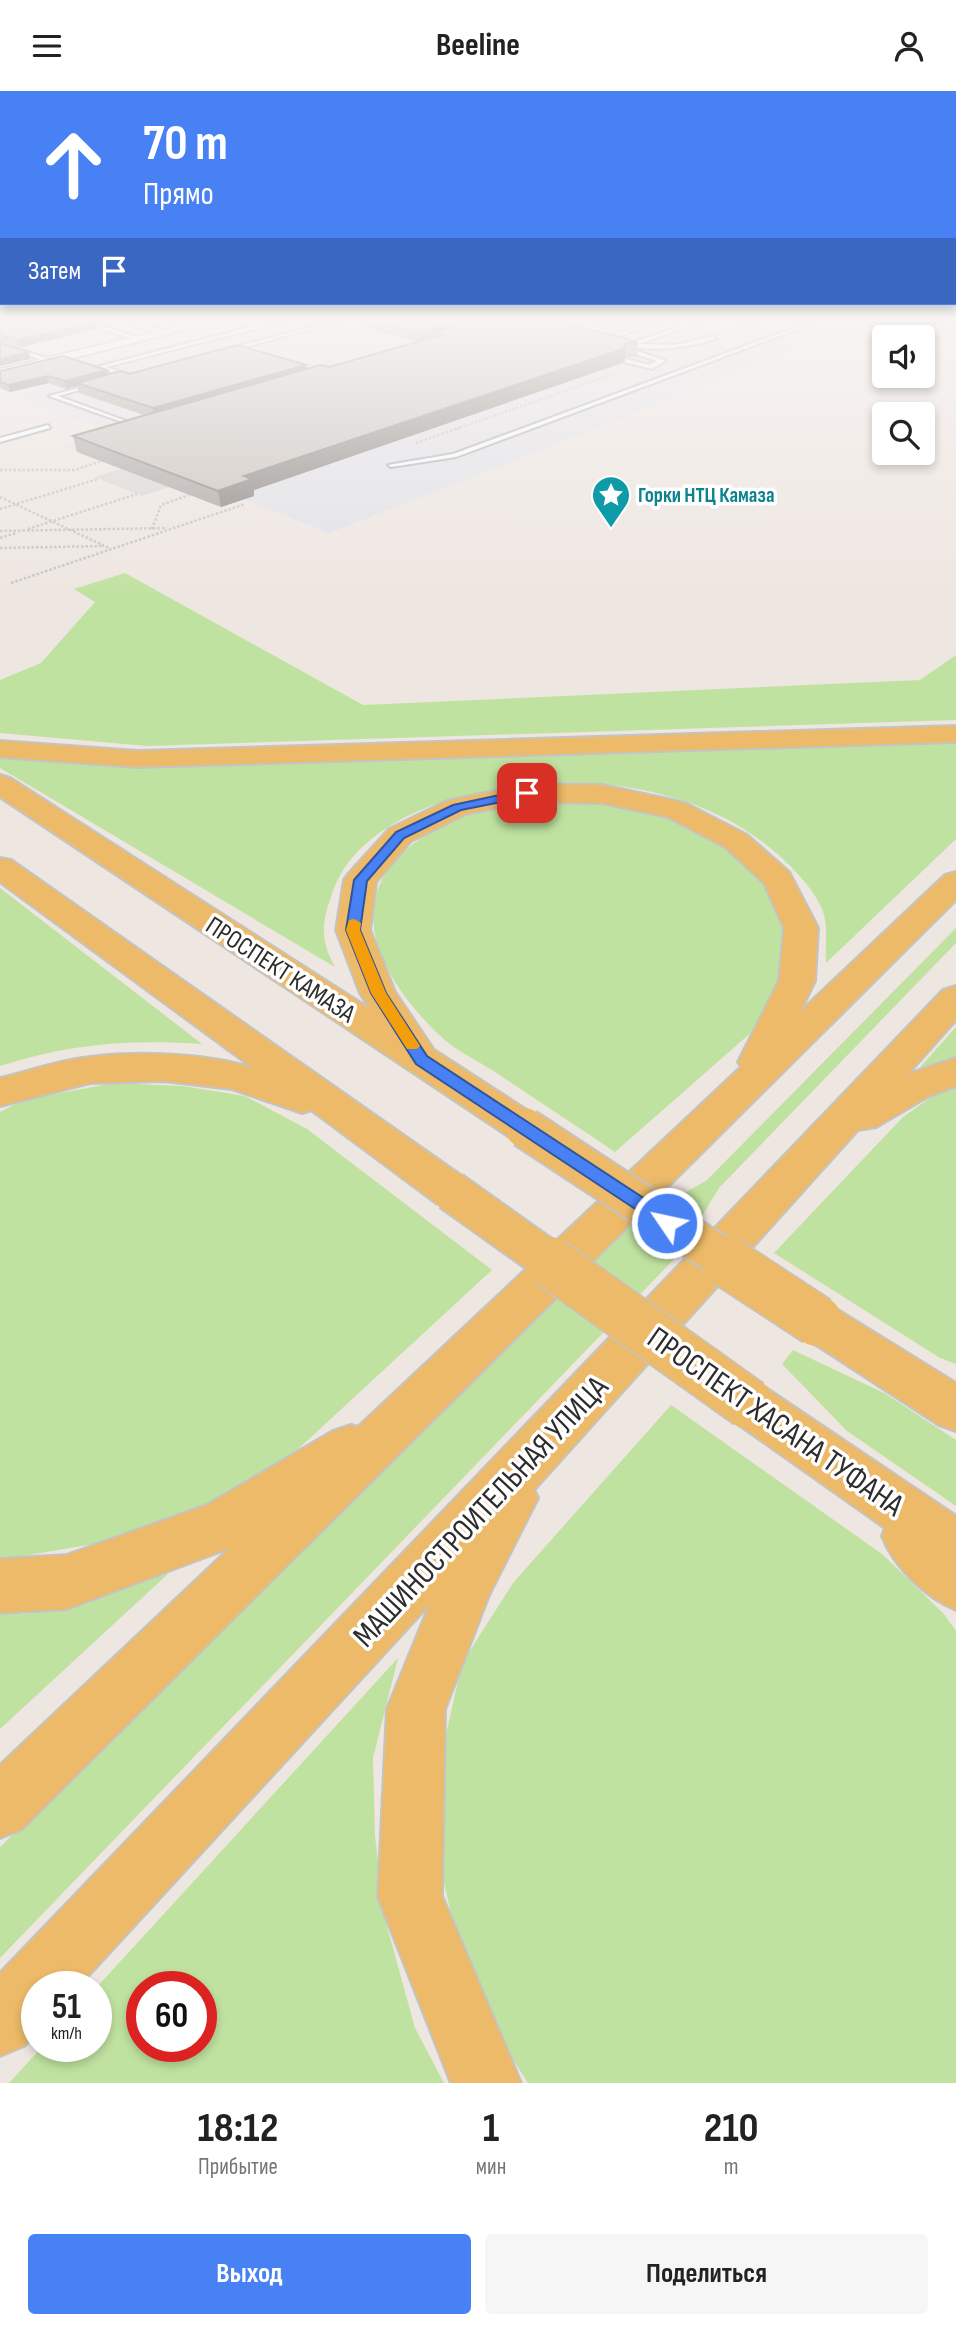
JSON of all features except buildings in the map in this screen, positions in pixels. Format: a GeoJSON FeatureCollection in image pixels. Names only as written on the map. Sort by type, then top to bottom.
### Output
{"type":"FeatureCollection","features":[{"type":"Feature","properties":{"kind":"main road"},"geometry":{"type":"LineString","coordinates":[[0,749],[138,759],[956,734]]}},
{"type":"Feature","properties":{"kind":"main road","name":"ПРОСПЕКТ КАМАЗА"},"geometry":{"type":"LineString","coordinates":[[0,784],[817,1321],[952,1405]]}},
{"type":"Feature","properties":{"kind":"main road"},"geometry":{"type":"LineString","coordinates":[[421,1060],[378,993],[353,930],[360,880],[400,835],[457,807],[527,793],[602,794],[677,810],[736,841],[778,879],[801,927],[797,981],[744,1088]]}},
{"type":"Feature","properties":{"kind":"main road"},"geometry":{"type":"LineString","coordinates":[[0,867],[342,1113]]}},
{"type":"Feature","properties":{"kind":"main road"},"geometry":{"type":"LineString","coordinates":[[0,1807],[956,882]]}},
{"type":"Feature","properties":{"kind":"main road","name":"МАШИНОСТРОИТЕЛЬНАЯ УЛИЦА"},"geometry":{"type":"LineString","coordinates":[[0,2022],[538,1450],[956,998]]}},
{"type":"Feature","properties":{"kind":"main road"},"geometry":{"type":"LineString","coordinates":[[0,1092],[90,1070],[164,1068],[235,1076],[342,1113]]}},
{"type":"Feature","properties":{"kind":"main road"},"geometry":{"type":"LineString","coordinates":[[827,1138],[915,1086],[956,1072]]}},
{"type":"Feature","properties":{"kind":"main road","name":"ПРОСПЕКТ ХАСАНА ТУФАНА"},"geometry":{"type":"LineString","coordinates":[[342,1113],[956,1547]]}},
{"type":"Feature","properties":{"kind":"main road"},"geometry":{"type":"LineString","coordinates":[[0,1586],[67,1582],[220,1526],[410,1413]]}},
{"type":"Feature","properties":{"kind":"main road"},"geometry":{"type":"LineString","coordinates":[[486,2083],[410,1896],[416,1709],[467,1580],[538,1450]]}},
{"type":"Feature","properties":{"kind":"main road"},"geometry":{"type":"LineString","coordinates":[[818,1450],[956,1583]]}},
{"type":"Feature","properties":{"kind":"lane"},"geometry":{"type":"LineString","coordinates":[[88,409],[140,428],[154,424]]}},
{"type":"Feature","properties":{"kind":"lane"},"geometry":{"type":"LineString","coordinates":[[391,465],[454,456],[581,409]]}},
{"type":"Feature","properties":{"kind":"lane"},"geometry":{"type":"LineString","coordinates":[[0,440],[48,427]]}},
{"type":"Feature","properties":{"kind":"path"},"geometry":{"type":"LineString","coordinates":[[415,444],[514,409]]}},
{"type":"Feature","properties":{"kind":"path"},"geometry":{"type":"LineString","coordinates":[[0,470],[74,470],[102,461]]}},
{"type":"Feature","properties":{"kind":"path"},"geometry":{"type":"LineString","coordinates":[[0,509],[98,479]]}},
{"type":"Feature","properties":{"kind":"path"},"geometry":{"type":"LineString","coordinates":[[0,538],[137,495]]}},
{"type":"Feature","properties":{"kind":"path"},"geometry":{"type":"LineString","coordinates":[[152,529],[161,505],[189,495]]}},
{"type":"Feature","properties":{"kind":"path"},"geometry":{"type":"LineString","coordinates":[[0,497],[111,549]]}},
{"type":"Feature","properties":{"kind":"path"},"geometry":{"type":"LineString","coordinates":[[11,583],[245,504]]}},
{"type":"Feature","properties":{"kind":"path"},"geometry":{"type":"LineString","coordinates":[[0,531],[173,528]]}},
{"type":"Feature","properties":{"kind":"path"},"geometry":{"type":"LineString","coordinates":[[0,548],[121,546]]}},
{"type":"Feature","properties":{"kind":"shaded area"},"geometry":{"type":"Polygon","coordinates":[[[49,409],[645,409],[329,533],[244,499],[221,507],[66,447],[115,433],[49,409]]]}},
{"type":"Feature","properties":{"kind":"shaded area"},"geometry":{"type":"Polygon","coordinates":[[[121,469],[169,487],[142,496],[94,477],[121,469]]]}},
{"type":"Feature","properties":{"kind":"green space"},"geometry":{"type":"Polygon","coordinates":[[[125,573],[363,705],[920,680],[956,655],[956,720],[147,746],[0,733],[0,680],[41,663],[95,602],[74,589],[125,573]]]}},
{"type":"Feature","properties":{"kind":"green space"},"geometry":{"type":"Polygon","coordinates":[[[956,743],[956,839],[826,963],[826,926],[822,908],[795,871],[748,832],[707,810],[664,795],[618,786],[571,783],[524,785],[478,793],[434,805],[403,818],[374,837],[349,861],[333,891],[325,921],[324,938],[335,967],[0,768],[0,757],[147,768],[956,743]]]}},
{"type":"Feature","properties":{"kind":"green space"},"geometry":{"type":"Polygon","coordinates":[[[533,803],[595,803],[653,812],[696,830],[750,863],[780,898],[790,936],[782,973],[762,1023],[615,1152],[443,1039],[408,1000],[387,967],[375,936],[374,906],[383,879],[402,853],[433,831],[475,812],[533,803]]]}},
{"type":"Feature","properties":{"kind":"green space"},"geometry":{"type":"Polygon","coordinates":[[[0,888],[202,1044],[150,1042],[100,1045],[50,1053],[0,1066],[0,888]]]}},
{"type":"Feature","properties":{"kind":"green space"},"geometry":{"type":"Polygon","coordinates":[[[956,928],[956,943],[719,1188],[679,1254],[0,1958],[0,1847],[636,1221],[707,1180],[956,928]]]}},
{"type":"Feature","properties":{"kind":"green space"},"geometry":{"type":"Polygon","coordinates":[[[956,1027],[956,1060],[913,1075],[956,1027]]]}},
{"type":"Feature","properties":{"kind":"green space"},"geometry":{"type":"Polygon","coordinates":[[[114,1083],[183,1086],[245,1096],[307,1129],[492,1270],[296,1451],[219,1503],[128,1538],[0,1560],[0,1112],[23,1100],[114,1083]]]}},
{"type":"Feature","properties":{"kind":"green space"},"geometry":{"type":"Polygon","coordinates":[[[956,1086],[956,1364],[940,1358],[774,1253],[903,1117],[937,1093],[956,1086]]]}},
{"type":"Feature","properties":{"kind":"green space"},"geometry":{"type":"Polygon","coordinates":[[[793,1350],[886,1394],[956,1440],[956,1506],[847,1431],[782,1364],[793,1350]]]}},
{"type":"Feature","properties":{"kind":"green space"},"geometry":{"type":"Polygon","coordinates":[[[671,1405],[882,1554],[944,1614],[956,1631],[956,2083],[528,2083],[468,1990],[437,1851],[443,1748],[462,1663],[513,1583],[671,1405]]]}},
{"type":"Feature","properties":{"kind":"green space"},"geometry":{"type":"Polygon","coordinates":[[[169,1573],[0,1729],[0,1614],[25,1614],[169,1573]]]}},
{"type":"Feature","properties":{"kind":"green space"},"geometry":{"type":"Polygon","coordinates":[[[398,1658],[373,1758],[375,1836],[385,1919],[415,2028],[444,2083],[9,2083],[28,2062],[112,2062],[112,1971],[398,1658]]]}},
{"type":"Feature","properties":{"kind":"slow traffic"},"geometry":{"type":"LineString","coordinates":[[354,923],[353,930],[378,993],[412,1046]]}},
{"type":"Feature","properties":{"kind":"place","name":"Горки НТЦ Камаза"},"geometry":{"type":"Point","coordinates":[611,529]}},
{"type":"Feature","properties":{"kind":"route"},"geometry":{"type":"LineString","coordinates":[[527,793],[457,807],[400,835],[360,880],[353,930],[378,993],[421,1060],[667,1223]]}}]}
